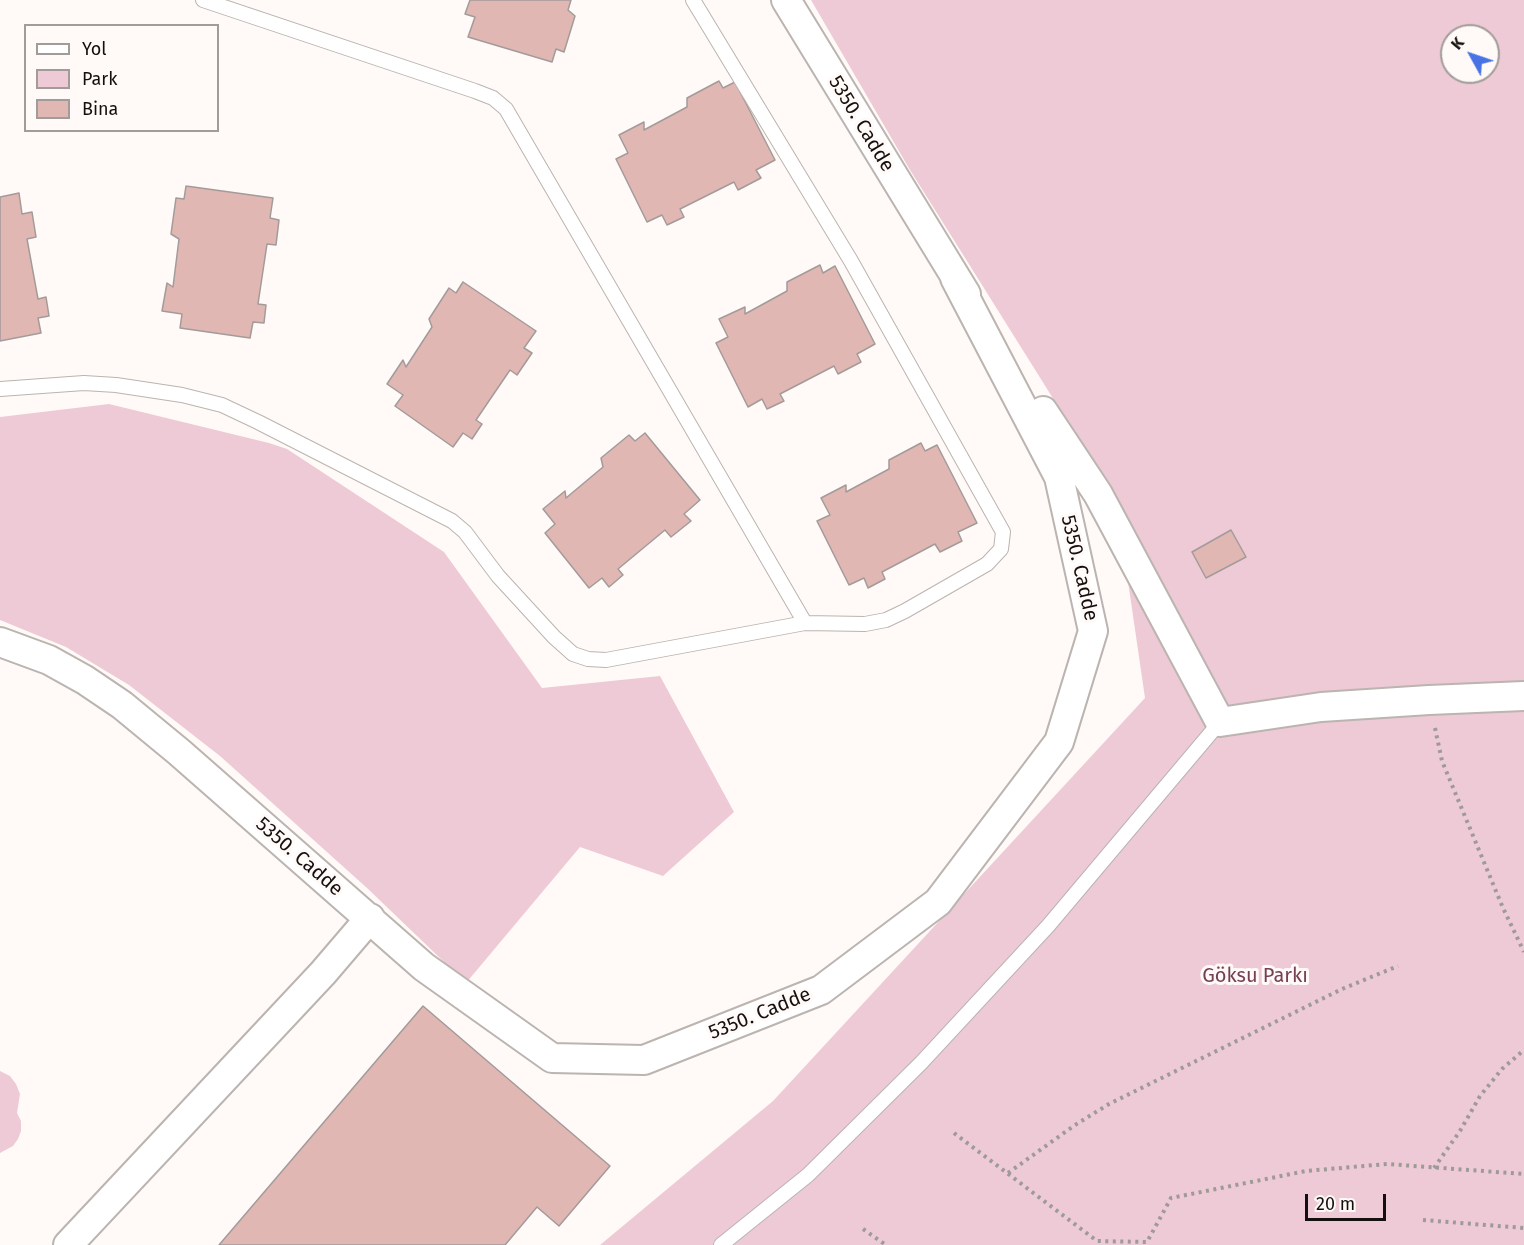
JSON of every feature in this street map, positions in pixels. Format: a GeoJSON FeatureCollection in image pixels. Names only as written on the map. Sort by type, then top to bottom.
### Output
{"type":"FeatureCollection","features":[{"type":"Feature","properties":{"kind":"street","name":"5350. Cadde"},"geometry":{"type":"LineString","coordinates":[[786,0],[955,278],[1098,494],[1220,722]]}},
{"type":"Feature","properties":{"kind":"street","name":"5350. Cadde"},"geometry":{"type":"LineString","coordinates":[[0,642],[49,660],[85,680],[122,705],[179,752],[424,967],[552,1058],[644,1060],[821,990],[938,902],[1059,742],[1093,631],[1059,477],[955,278]]}},
{"type":"Feature","properties":{"kind":"street"},"geometry":{"type":"LineString","coordinates":[[1220,722],[1321,707],[1429,699],[1524,696]]}},
{"type":"Feature","properties":{"kind":"street"},"geometry":{"type":"LineString","coordinates":[[68,1245],[323,973],[370,918]]}},
{"type":"Feature","properties":{"kind":"lane"},"geometry":{"type":"LineString","coordinates":[[203,0],[475,90],[493,98],[506,109],[805,623]]}},
{"type":"Feature","properties":{"kind":"lane"},"geometry":{"type":"LineString","coordinates":[[0,389],[84,383],[182,395],[222,405],[452,520],[465,532],[498,576],[554,637],[573,654],[580,656],[606,660],[805,623],[865,624],[886,620],[905,611],[987,564],[1001,549],[1003,532],[850,261],[693,0]]}},
{"type":"Feature","properties":{"kind":"lane"},"geometry":{"type":"LineString","coordinates":[[721,1245],[808,1175],[921,1063],[1048,926],[1220,722]]}},
{"type":"Feature","properties":{"kind":"path"},"geometry":{"type":"LineString","coordinates":[[1429,699],[1442,761],[1503,908],[1524,952]]}},
{"type":"Feature","properties":{"kind":"path"},"geometry":{"type":"LineString","coordinates":[[1008,1173],[1075,1125],[1109,1104],[1342,989],[1398,966]]}},
{"type":"Feature","properties":{"kind":"path"},"geometry":{"type":"LineString","coordinates":[[1434,1168],[1460,1131],[1480,1096],[1502,1069],[1524,1050]]}},
{"type":"Feature","properties":{"kind":"path"},"geometry":{"type":"LineString","coordinates":[[954,1133],[1097,1241],[1148,1242],[1171,1198],[1306,1171],[1387,1164],[1524,1174]]}},
{"type":"Feature","properties":{"kind":"path"},"geometry":{"type":"LineString","coordinates":[[1424,1220],[1524,1228]]}},
{"type":"Feature","properties":{"kind":"path"},"geometry":{"type":"LineString","coordinates":[[864,1230],[886,1245]]}},
{"type":"Feature","properties":{"kind":"green space","name":"Göksu Parkı"},"geometry":{"type":"Polygon","coordinates":[[[811,0],[1524,0],[1524,1245],[600,1245],[773,1101],[1145,698],[1116,499],[910,170],[811,0]]]}},
{"type":"Feature","properties":{"kind":"green space"},"geometry":{"type":"Polygon","coordinates":[[[109,404],[287,449],[444,552],[542,688],[660,676],[734,812],[663,876],[580,847],[466,983],[367,888],[220,756],[129,685],[66,647],[0,620],[0,417],[109,404]]]}},
{"type":"Feature","properties":{"kind":"green space"},"geometry":{"type":"Polygon","coordinates":[[[0,1071],[10,1076],[20,1094],[17,1113],[21,1121],[21,1131],[13,1146],[0,1153],[0,1071]]]}},
{"type":"Feature","properties":{"kind":"building"},"geometry":{"type":"Polygon","coordinates":[[[470,0],[571,0],[568,10],[575,16],[564,52],[556,49],[552,62],[468,37],[475,17],[465,14],[470,0]]]}},
{"type":"Feature","properties":{"kind":"building"},"geometry":{"type":"Polygon","coordinates":[[[719,81],[723,88],[735,82],[775,160],[756,170],[761,178],[738,190],[734,182],[680,209],[684,217],[667,225],[662,215],[647,222],[616,159],[628,153],[619,135],[644,122],[644,130],[687,107],[687,98],[719,81]]]}},
{"type":"Feature","properties":{"kind":"building"},"geometry":{"type":"Polygon","coordinates":[[[186,186],[273,198],[270,218],[279,220],[276,245],[267,244],[258,304],[266,305],[264,323],[253,322],[250,338],[180,328],[182,314],[162,311],[167,283],[173,287],[179,239],[171,234],[176,198],[184,199],[186,186]]]}},
{"type":"Feature","properties":{"kind":"building"},"geometry":{"type":"Polygon","coordinates":[[[19,193],[22,214],[32,212],[36,237],[27,239],[38,299],[46,297],[49,316],[38,318],[41,333],[0,341],[0,197],[19,193]]]}},
{"type":"Feature","properties":{"kind":"building"},"geometry":{"type":"Polygon","coordinates":[[[820,265],[823,273],[835,266],[875,344],[857,354],[861,362],[838,374],[834,366],[780,394],[784,401],[767,409],[762,399],[748,407],[716,343],[728,337],[719,319],[745,307],[745,314],[787,291],[787,282],[820,265]]]}},
{"type":"Feature","properties":{"kind":"building"},"geometry":{"type":"Polygon","coordinates":[[[463,282],[536,331],[524,348],[532,353],[517,375],[510,370],[476,420],[482,424],[472,439],[463,433],[453,447],[395,406],[403,395],[387,384],[403,360],[406,367],[432,327],[429,319],[449,288],[456,293],[463,282]]]}},
{"type":"Feature","properties":{"kind":"building"},"geometry":{"type":"Polygon","coordinates":[[[645,433],[700,500],[684,514],[691,521],[671,537],[665,530],[618,569],[623,575],[609,587],[602,578],[589,588],[545,533],[555,524],[543,509],[565,491],[566,498],[603,467],[601,458],[629,435],[635,441],[645,433]]]}},
{"type":"Feature","properties":{"kind":"building"},"geometry":{"type":"Polygon","coordinates":[[[921,443],[925,451],[937,445],[977,523],[958,532],[962,541],[940,552],[935,544],[882,572],[885,579],[868,588],[864,578],[849,585],[817,521],[830,515],[821,498],[846,485],[846,492],[889,469],[889,460],[921,443]]]}},
{"type":"Feature","properties":{"kind":"building"},"geometry":{"type":"Polygon","coordinates":[[[1231,530],[1246,557],[1206,578],[1192,552],[1231,530]]]}},
{"type":"Feature","properties":{"kind":"building"},"geometry":{"type":"Polygon","coordinates":[[[423,1006],[610,1166],[559,1226],[537,1207],[505,1245],[219,1245],[423,1006]]]}}]}
